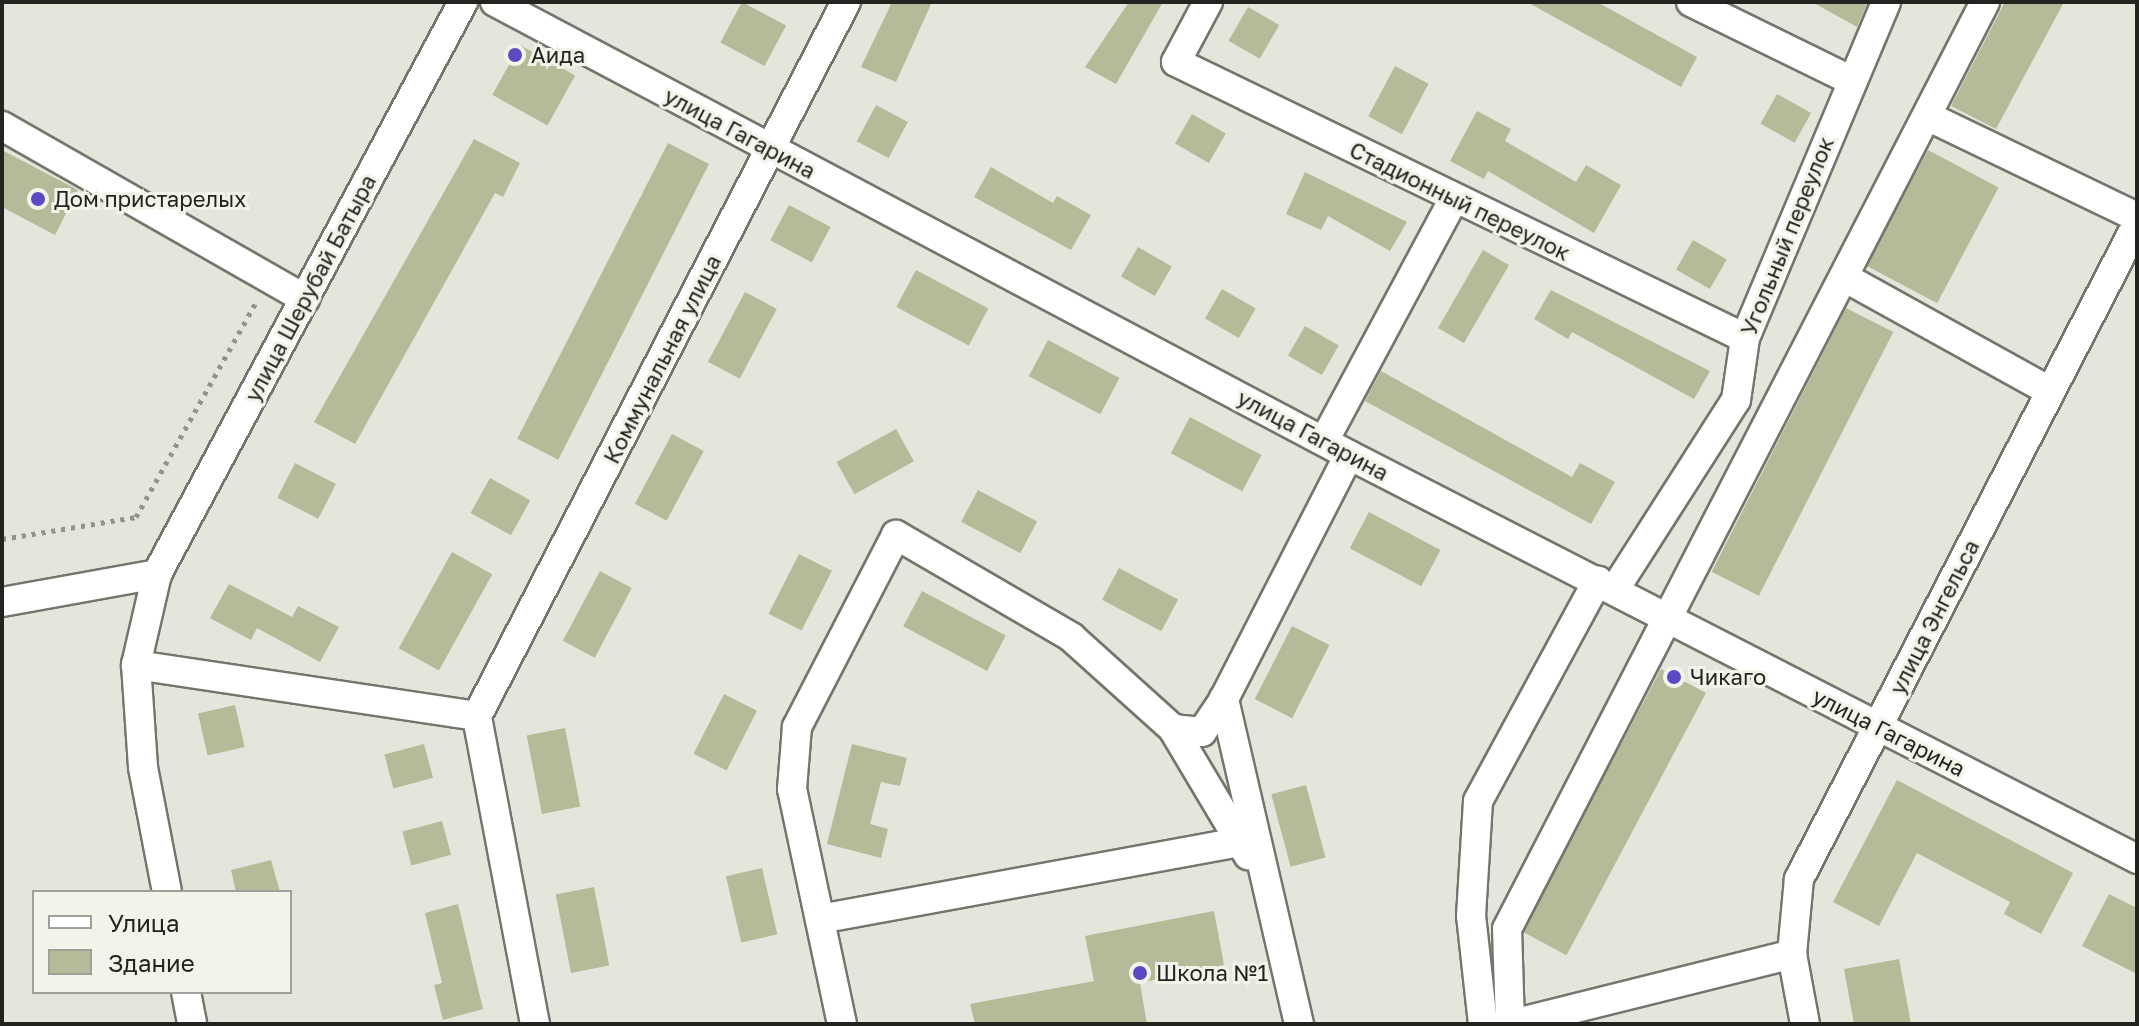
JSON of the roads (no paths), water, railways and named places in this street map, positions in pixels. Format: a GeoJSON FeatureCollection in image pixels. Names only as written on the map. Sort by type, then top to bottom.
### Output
{"type":"FeatureCollection","features":[{"type":"Feature","properties":{"kind":"street","name":"улица Гагарина"},"geometry":{"type":"LineString","coordinates":[[495,2],[1349,455],[1606,584],[2137,859]]}},
{"type":"Feature","properties":{"kind":"street","name":"Коммунальная улица"},"geometry":{"type":"LineString","coordinates":[[477,716],[846,2]]}},
{"type":"Feature","properties":{"kind":"street","name":"Стадионный переулок"},"geometry":{"type":"LineString","coordinates":[[1208,2],[1176,62],[1745,338]]}},
{"type":"Feature","properties":{"kind":"street"},"geometry":{"type":"LineString","coordinates":[[1691,2],[1850,80]]}},
{"type":"Feature","properties":{"kind":"street","name":"Угольный переулок"},"geometry":{"type":"LineString","coordinates":[[1483,1024],[1471,916],[1478,801],[1606,584],[1736,400],[1745,338],[1850,80],[1886,2]]}},
{"type":"Feature","properties":{"kind":"street"},"geometry":{"type":"LineString","coordinates":[[1792,954],[1511,1024],[1507,929],[1985,2]]}},
{"type":"Feature","properties":{"kind":"street","name":"улица Шерубай Батыра"},"geometry":{"type":"LineString","coordinates":[[167,890],[143,767],[136,665],[157,574],[305,299],[454,5]]}},
{"type":"Feature","properties":{"kind":"street"},"geometry":{"type":"LineString","coordinates":[[1927,116],[2137,217]]}},
{"type":"Feature","properties":{"kind":"street"},"geometry":{"type":"LineString","coordinates":[[2,126],[305,299]]}},
{"type":"Feature","properties":{"kind":"street"},"geometry":{"type":"LineString","coordinates":[[1324,441],[1454,199]]}},
{"type":"Feature","properties":{"kind":"street","name":"улица Энгельса"},"geometry":{"type":"LineString","coordinates":[[1805,1024],[1792,954],[1799,879],[2137,224]]}},
{"type":"Feature","properties":{"kind":"street"},"geometry":{"type":"LineString","coordinates":[[1844,277],[2050,391]]}},
{"type":"Feature","properties":{"kind":"street"},"geometry":{"type":"LineString","coordinates":[[1173,729],[1202,732],[1224,699],[1349,455]]}},
{"type":"Feature","properties":{"kind":"street"},"geometry":{"type":"LineString","coordinates":[[842,1024],[792,789],[797,727],[890,541],[905,534],[1071,637],[1173,729],[1264,882]]}},
{"type":"Feature","properties":{"kind":"street"},"geometry":{"type":"LineString","coordinates":[[2,602],[157,574]]}},
{"type":"Feature","properties":{"kind":"street"},"geometry":{"type":"LineString","coordinates":[[136,665],[477,716],[535,1024]]}},
{"type":"Feature","properties":{"kind":"street"},"geometry":{"type":"LineString","coordinates":[[1224,699],[1299,1024]]}},
{"type":"Feature","properties":{"kind":"street"},"geometry":{"type":"LineString","coordinates":[[820,919],[1240,842]]}},
{"type":"Feature","properties":{"kind":"street"},"geometry":{"type":"LineString","coordinates":[[186,994],[192,1024]]}},
{"type":"Feature","properties":{"kind":"place","name":"Аида"},"geometry":{"type":"Point","coordinates":[515,55]}},
{"type":"Feature","properties":{"kind":"place","name":"Дом пристарелых"},"geometry":{"type":"Point","coordinates":[38,199]}},
{"type":"Feature","properties":{"kind":"place","name":"Чикаго"},"geometry":{"type":"Point","coordinates":[1674,677]}},
{"type":"Feature","properties":{"kind":"place","name":"Школа №1"},"geometry":{"type":"Point","coordinates":[1140,973]}}]}
